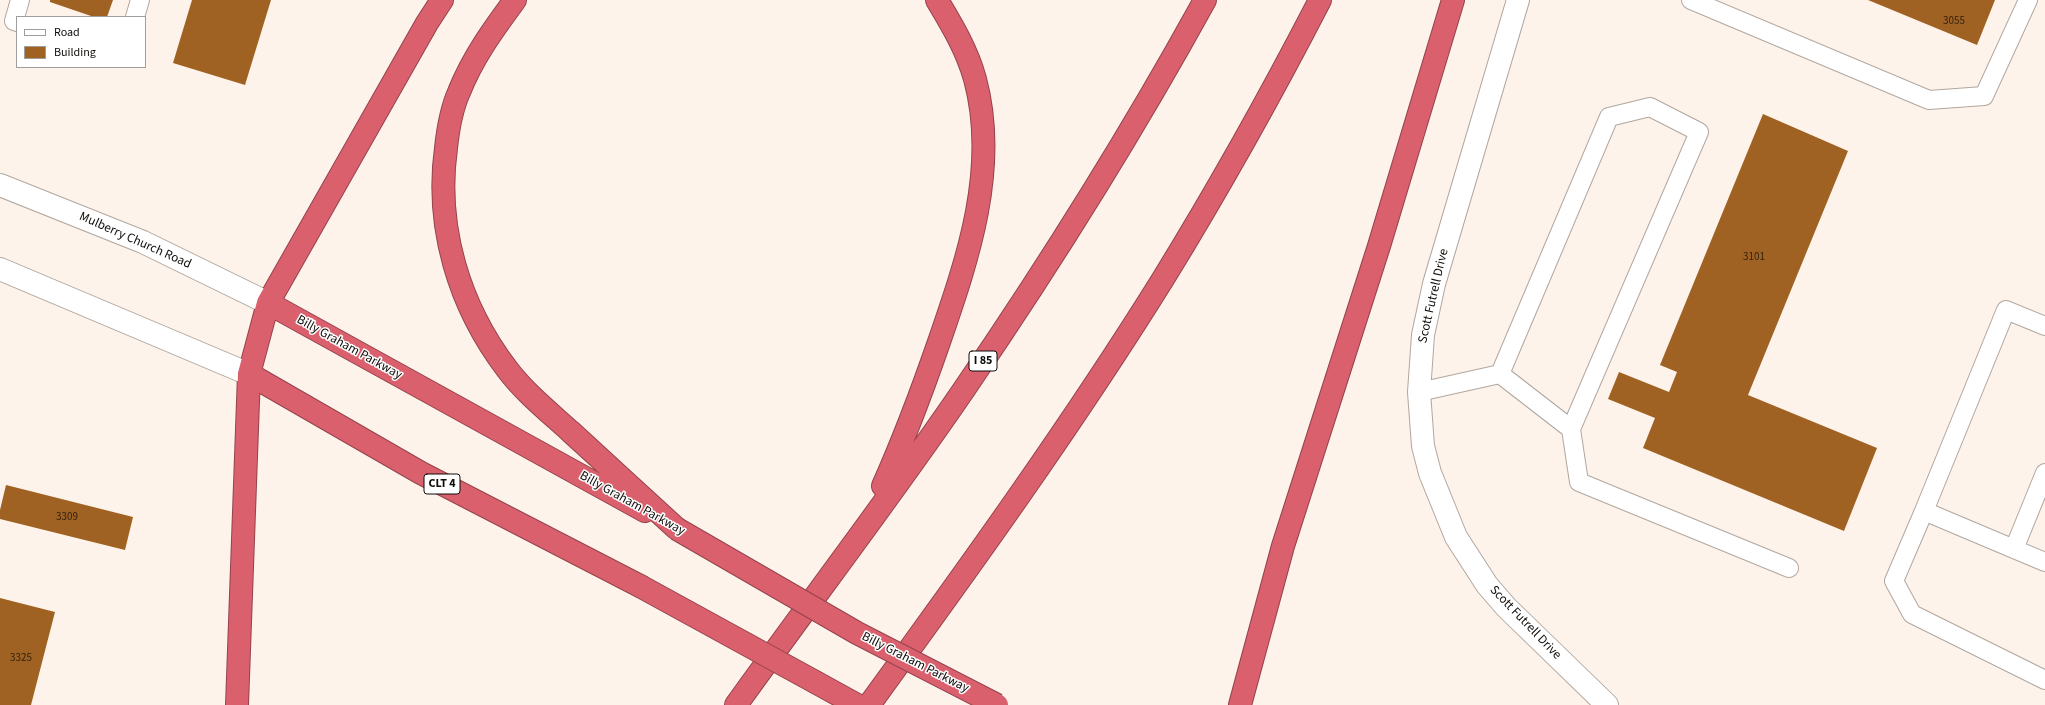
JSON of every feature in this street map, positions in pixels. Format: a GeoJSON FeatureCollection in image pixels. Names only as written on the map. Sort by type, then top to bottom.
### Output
{"type":"FeatureCollection","features":[{"type":"Feature","properties":{"kind":"highway"},"geometry":{"type":"LineString","coordinates":[[237,705],[249,374],[268,303],[419,37],[442,0]]}},
{"type":"Feature","properties":{"kind":"highway"},"geometry":{"type":"LineString","coordinates":[[515,0],[483,44],[458,93],[449,121],[442,174],[445,227],[457,279],[479,327],[508,370],[536,400],[677,529]]}},
{"type":"Feature","properties":{"kind":"highway"},"geometry":{"type":"LineString","coordinates":[[866,526],[918,401],[958,287],[980,204],[984,132],[975,79],[959,36],[937,0]]}},
{"type":"Feature","properties":{"kind":"highway","name":"I 85"},"geometry":{"type":"LineString","coordinates":[[736,705],[964,389],[1029,293],[1104,176],[1205,0]]}},
{"type":"Feature","properties":{"kind":"highway"},"geometry":{"type":"LineString","coordinates":[[869,705],[1030,481],[1162,280],[1222,181],[1280,78],[1320,0]]}},
{"type":"Feature","properties":{"kind":"highway"},"geometry":{"type":"LineString","coordinates":[[1240,705],[1283,546],[1379,246],[1453,0]]}},
{"type":"Feature","properties":{"kind":"highway","name":"Billy Graham Parkway"},"geometry":{"type":"LineString","coordinates":[[268,303],[677,529],[857,633],[997,705]]}},
{"type":"Feature","properties":{"kind":"highway","name":"CLT 4"},"geometry":{"type":"LineString","coordinates":[[249,374],[421,473],[640,586],[857,705]]}},
{"type":"Feature","properties":{"kind":"street","name":"Scott Futrell Drive"},"geometry":{"type":"LineString","coordinates":[[1518,0],[1434,284],[1423,335],[1419,392],[1423,446],[1430,473],[1456,536],[1487,585],[1506,607],[1607,705]]}},
{"type":"Feature","properties":{"kind":"street","name":"Mulberry Church Road"},"geometry":{"type":"LineString","coordinates":[[0,185],[143,242],[268,303]]}},
{"type":"Feature","properties":{"kind":"street"},"geometry":{"type":"LineString","coordinates":[[0,269],[249,374]]}},
{"type":"Feature","properties":{"kind":"lane"},"geometry":{"type":"LineString","coordinates":[[16,22],[14,21],[20,0]]}},
{"type":"Feature","properties":{"kind":"lane"},"geometry":{"type":"LineString","coordinates":[[135,16],[140,0]]}},
{"type":"Feature","properties":{"kind":"lane"},"geometry":{"type":"LineString","coordinates":[[1691,0],[1929,100],[1984,96],[2028,0]]}},
{"type":"Feature","properties":{"kind":"lane"},"geometry":{"type":"LineString","coordinates":[[1500,374],[1609,117],[1650,107],[1699,132],[1571,429],[1580,482],[1789,568]]}},
{"type":"Feature","properties":{"kind":"lane"},"geometry":{"type":"LineString","coordinates":[[2045,326],[2006,310],[1894,581],[1912,614],[2045,680]]}},
{"type":"Feature","properties":{"kind":"lane"},"geometry":{"type":"LineString","coordinates":[[1419,392],[1500,374]]}},
{"type":"Feature","properties":{"kind":"lane"},"geometry":{"type":"LineString","coordinates":[[1500,374],[1571,429]]}},
{"type":"Feature","properties":{"kind":"lane"},"geometry":{"type":"LineString","coordinates":[[2014,549],[2045,473]]}},
{"type":"Feature","properties":{"kind":"lane"},"geometry":{"type":"LineString","coordinates":[[1924,511],[2045,562]]}},
{"type":"Feature","properties":{"kind":"building"},"geometry":{"type":"Polygon","coordinates":[[[50,0],[113,0],[107,16],[91,16],[50,2],[50,0]]]}},
{"type":"Feature","properties":{"kind":"building"},"geometry":{"type":"Polygon","coordinates":[[[192,0],[271,0],[245,85],[173,63],[192,0]]]}},
{"type":"Feature","properties":{"kind":"building"},"geometry":{"type":"Polygon","coordinates":[[[1868,0],[1995,0],[1977,45],[1868,0]]]}},
{"type":"Feature","properties":{"kind":"building"},"geometry":{"type":"Polygon","coordinates":[[[1763,114],[1848,151],[1748,395],[1877,448],[1844,531],[1643,448],[1655,418],[1608,399],[1619,372],[1669,392],[1677,372],[1660,365],[1763,114]]]}},
{"type":"Feature","properties":{"kind":"building"},"geometry":{"type":"Polygon","coordinates":[[[6,485],[133,517],[125,550],[0,519],[0,510],[6,485]]]}},
{"type":"Feature","properties":{"kind":"building"},"geometry":{"type":"Polygon","coordinates":[[[0,598],[55,612],[31,705],[0,705],[0,598]]]}}]}
